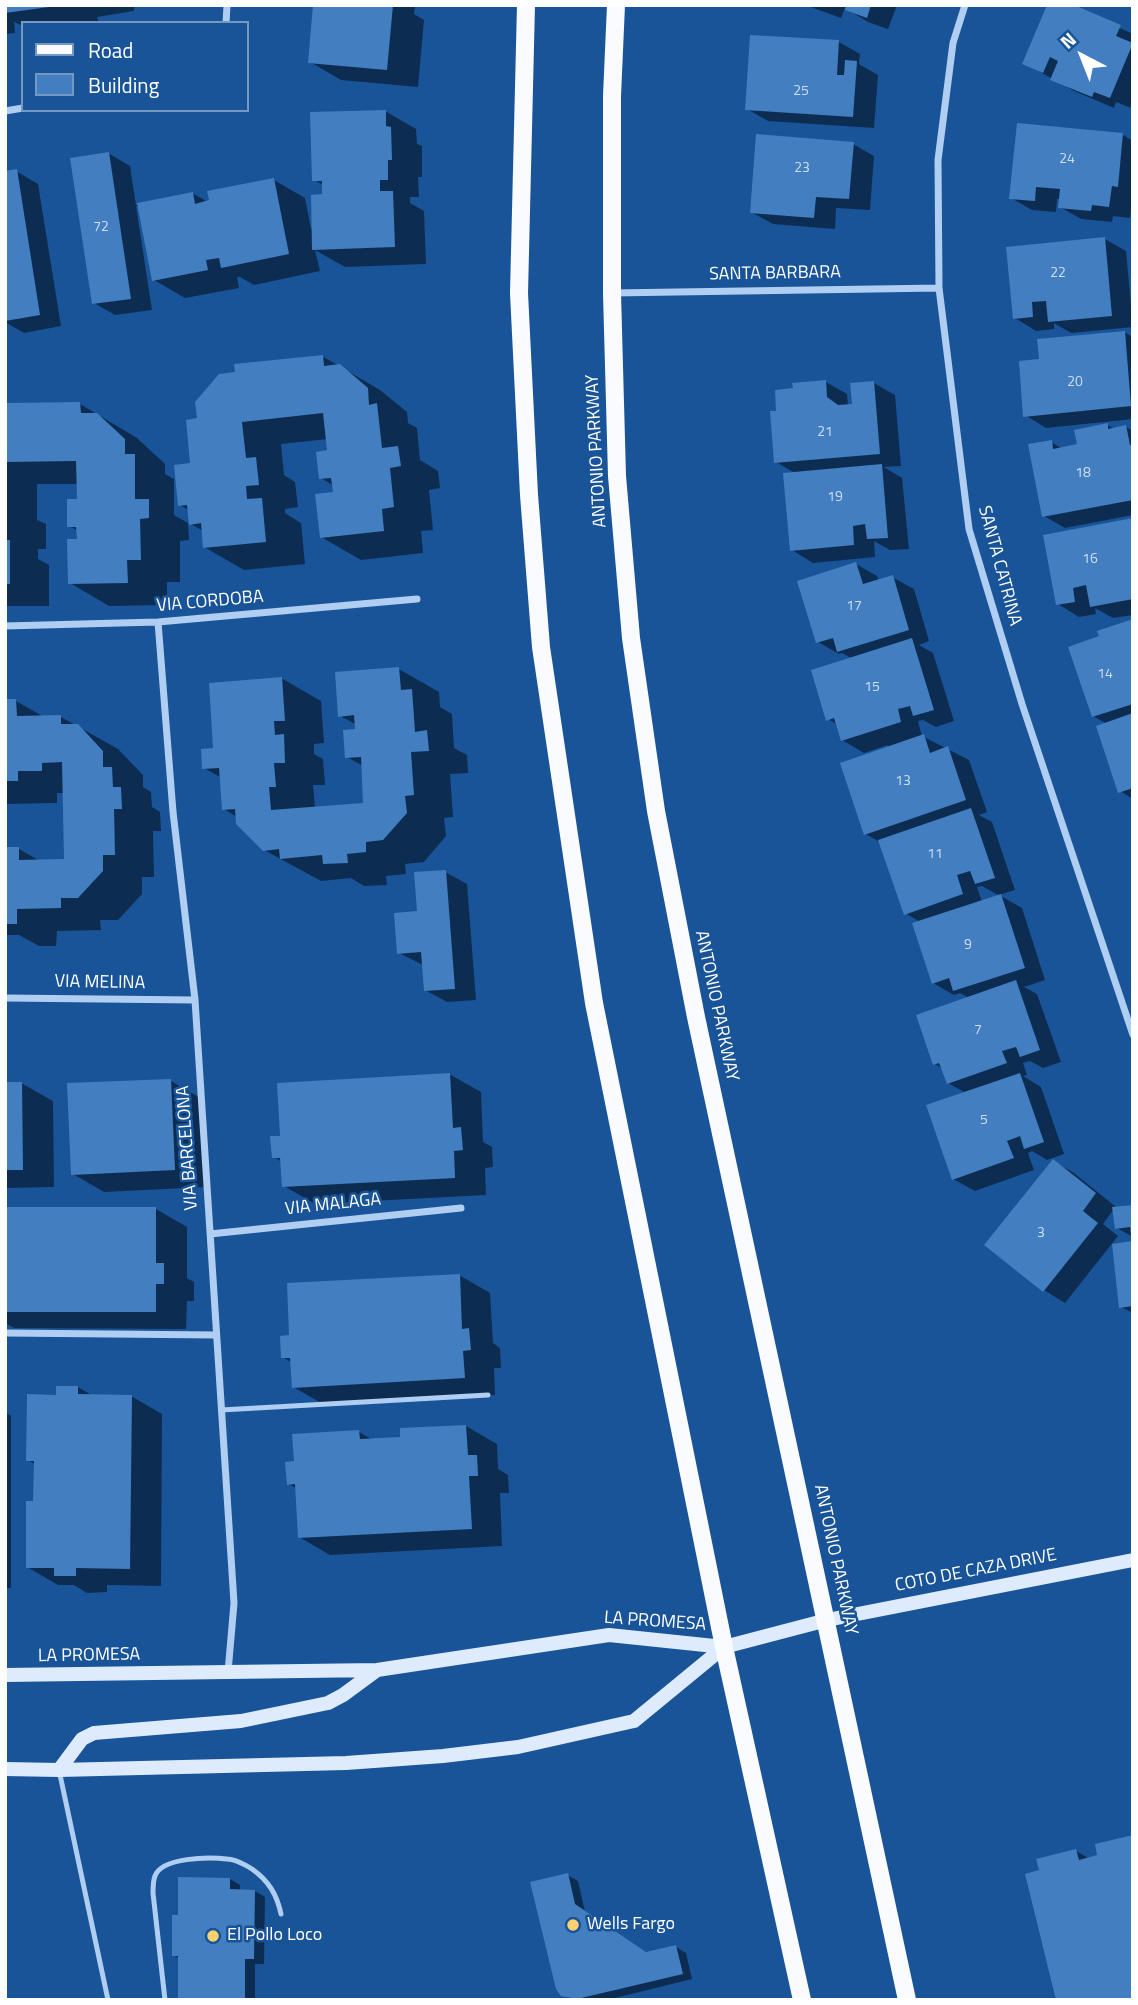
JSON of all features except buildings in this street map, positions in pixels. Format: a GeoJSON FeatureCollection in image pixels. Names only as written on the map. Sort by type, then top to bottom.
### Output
{"type":"FeatureCollection","features":[{"type":"Feature","properties":{"kind":"main road"},"geometry":{"type":"LineString","coordinates":[[526,5],[519,293],[529,495],[541,647],[594,1003],[724,1647],[802,2000]]}},
{"type":"Feature","properties":{"kind":"main road","name":"ANTONIO PARKWAY"},"geometry":{"type":"LineString","coordinates":[[616,5],[612,96],[612,293],[617,476],[631,638],[656,811],[699,1031],[907,2000]]}},
{"type":"Feature","properties":{"kind":"main road","name":"COTO DE CAZA DRIVE"},"geometry":{"type":"LineString","coordinates":[[724,1647],[827,1620],[1133,1560]]}},
{"type":"Feature","properties":{"kind":"main road","name":"LA PROMESA"},"geometry":{"type":"LineString","coordinates":[[5,1675],[377,1670],[609,1635],[724,1647]]}},
{"type":"Feature","properties":{"kind":"main road","name":"LA PROMESA"},"geometry":{"type":"LineString","coordinates":[[5,1769],[346,1763],[518,1747],[634,1721],[724,1647]]}},
{"type":"Feature","properties":{"kind":"main road"},"geometry":{"type":"LineString","coordinates":[[59,1770],[82,1739],[94,1732],[241,1721],[328,1703],[377,1670]]}},
{"type":"Feature","properties":{"kind":"street","name":"SANTA CATRINA"},"geometry":{"type":"LineString","coordinates":[[965,5],[953,43],[938,160],[939,288],[969,529],[1022,704],[1133,1035]]}},
{"type":"Feature","properties":{"kind":"street","name":"SANTA BARBARA"},"geometry":{"type":"LineString","coordinates":[[612,293],[939,288]]}},
{"type":"Feature","properties":{"kind":"street","name":"VIA CORDOBA"},"geometry":{"type":"LineString","coordinates":[[5,626],[158,622],[417,599]]}},
{"type":"Feature","properties":{"kind":"street","name":"VIA BARCELONA"},"geometry":{"type":"LineString","coordinates":[[158,622],[173,812],[195,1000],[234,1602],[228,1673]]}},
{"type":"Feature","properties":{"kind":"street","name":"VIA MELINA"},"geometry":{"type":"LineString","coordinates":[[5,998],[195,1000]]}},
{"type":"Feature","properties":{"kind":"street","name":"VIA MALAGA"},"geometry":{"type":"LineString","coordinates":[[209,1234],[461,1208]]}},
{"type":"Feature","properties":{"kind":"street"},"geometry":{"type":"LineString","coordinates":[[5,1333],[216,1335]]}},
{"type":"Feature","properties":{"kind":"lane"},"geometry":{"type":"LineString","coordinates":[[221,1410],[488,1395]]}},
{"type":"Feature","properties":{"kind":"lane"},"geometry":{"type":"LineString","coordinates":[[59,1770],[108,2000]]}},
{"type":"Feature","properties":{"kind":"lane"},"geometry":{"type":"LineString","coordinates":[[164,2000],[153,1893],[155,1875],[164,1865],[178,1861],[229,1859],[240,1863],[266,1881],[277,1896],[281,1914]]}},
{"type":"Feature","properties":{"kind":"place","name":"Wells Fargo"},"geometry":{"type":"Point","coordinates":[573,1925]}},
{"type":"Feature","properties":{"kind":"place","name":"El Pollo Loco"},"geometry":{"type":"Point","coordinates":[213,1936]}}]}
